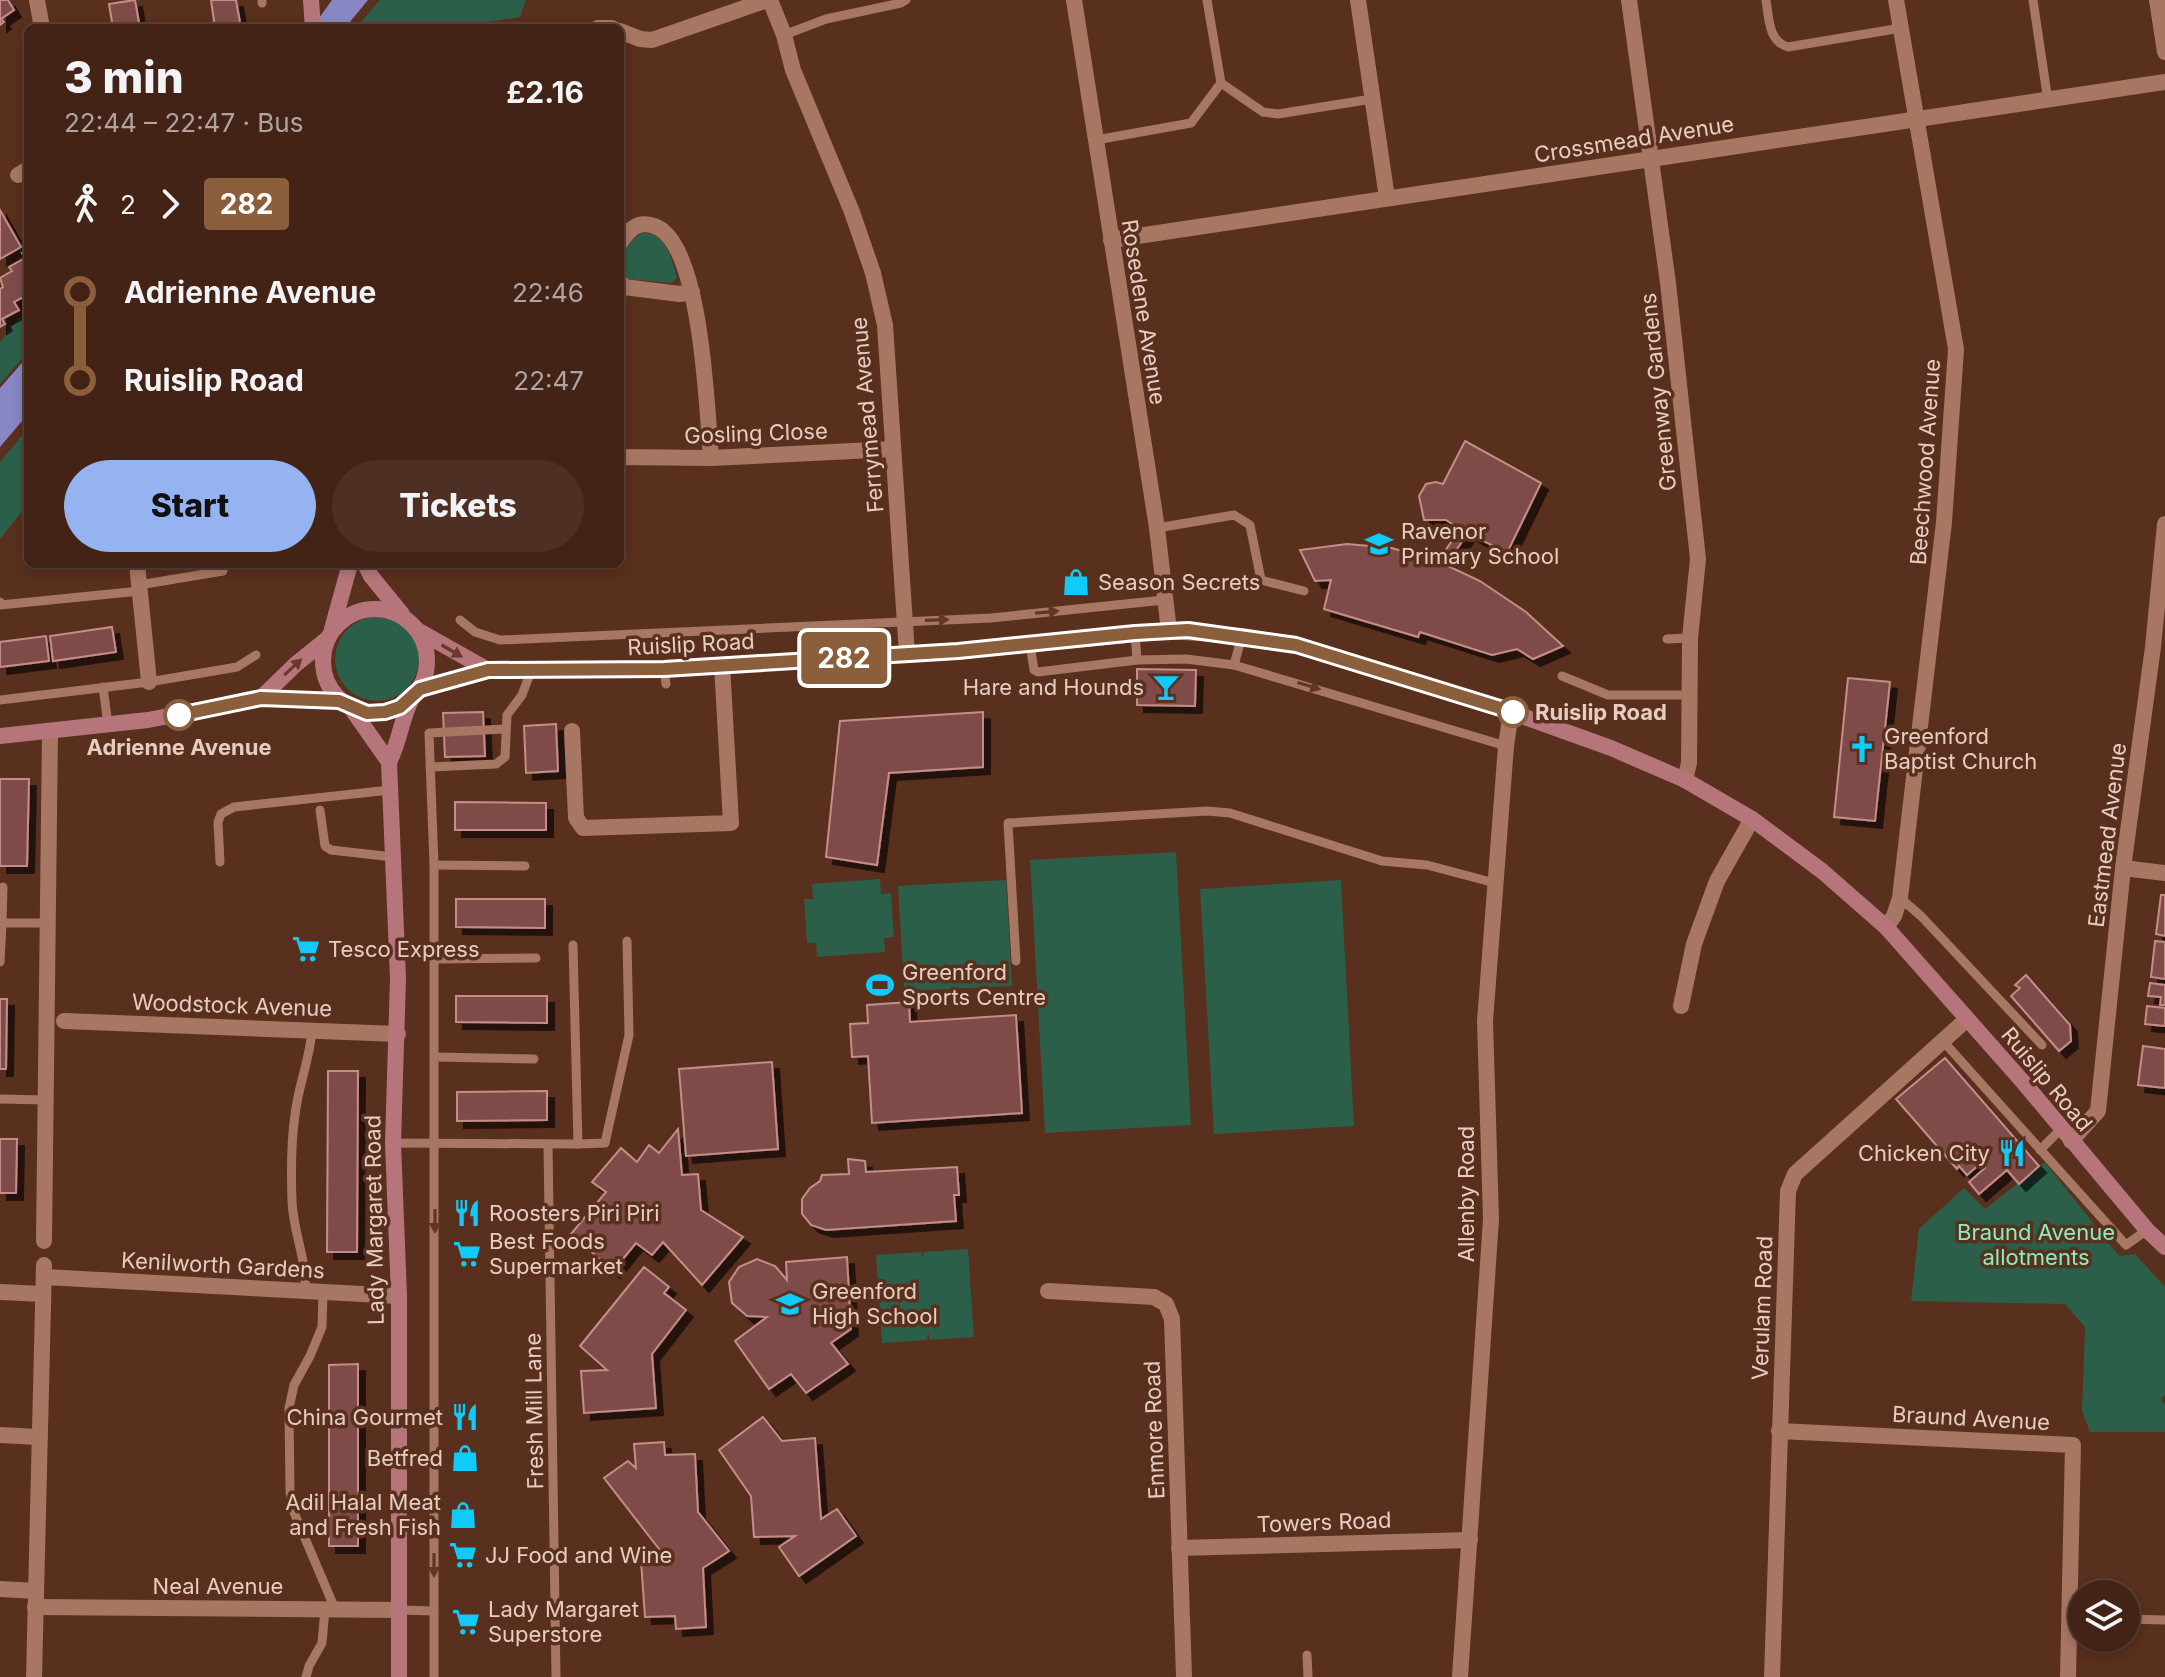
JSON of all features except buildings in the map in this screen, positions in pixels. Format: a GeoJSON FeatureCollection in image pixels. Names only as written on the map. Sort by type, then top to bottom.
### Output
{"type":"FeatureCollection","features":[{"type":"Feature","properties":{"kind":"main road"},"geometry":{"type":"LineString","coordinates":[[311,0],[313,24]]}},
{"type":"Feature","properties":{"kind":"main road"},"geometry":{"type":"LineString","coordinates":[[349,568],[323,667],[327,683],[389,762]]}},
{"type":"Feature","properties":{"kind":"main road"},"geometry":{"type":"LineString","coordinates":[[0,736],[108,725],[261,698],[345,704],[367,713],[400,707],[416,693],[426,671],[427,657],[412,624],[390,601],[368,568]]}},
{"type":"Feature","properties":{"kind":"main road"},"geometry":{"type":"LineString","coordinates":[[261,698],[352,614],[386,610],[412,624]]}},
{"type":"Feature","properties":{"kind":"main road","name":"Ruislip Road"},"geometry":{"type":"LineString","coordinates":[[412,624],[488,670]]}},
{"type":"Feature","properties":{"kind":"main road","name":"Ruislip Road"},"geometry":{"type":"LineString","coordinates":[[416,693],[488,670],[665,676],[722,665],[907,654],[1169,631],[1242,636],[1336,655],[1611,748],[1685,780],[1752,819],[1822,871],[1886,927],[2165,1247]]}},
{"type":"Feature","properties":{"kind":"main road","name":"Lady Margaret Road"},"geometry":{"type":"LineString","coordinates":[[399,1677],[399,1296],[393,1143],[398,1034],[389,762],[397,746],[403,717],[416,693]]}},
{"type":"Feature","properties":{"kind":"street"},"geometry":{"type":"LineString","coordinates":[[37,0],[41,24]]}},
{"type":"Feature","properties":{"kind":"street"},"geometry":{"type":"LineString","coordinates":[[624,33],[652,40],[768,0]]}},
{"type":"Feature","properties":{"kind":"street","name":"Ferrymead Avenue"},"geometry":{"type":"LineString","coordinates":[[768,0],[852,212],[873,273],[885,325],[907,654]]}},
{"type":"Feature","properties":{"kind":"street","name":"Rosedene Avenue"},"geometry":{"type":"LineString","coordinates":[[1074,0],[1157,528],[1169,631]]}},
{"type":"Feature","properties":{"kind":"street"},"geometry":{"type":"LineString","coordinates":[[1358,0],[1387,198]]}},
{"type":"Feature","properties":{"kind":"street","name":"Greenway Gardens"},"geometry":{"type":"LineString","coordinates":[[1629,0],[1668,283],[1698,559],[1690,638],[1689,763],[1685,780]]}},
{"type":"Feature","properties":{"kind":"street","name":"Beechwood Avenue"},"geometry":{"type":"LineString","coordinates":[[1886,927],[1894,916],[1900,898],[1944,522],[1956,349],[1914,119],[1896,0]]}},
{"type":"Feature","properties":{"kind":"street"},"geometry":{"type":"LineString","coordinates":[[2157,0],[2165,52]]}},
{"type":"Feature","properties":{"kind":"street","name":"Crossmead Avenue"},"geometry":{"type":"LineString","coordinates":[[1111,240],[2165,82]]}},
{"type":"Feature","properties":{"kind":"street"},"geometry":{"type":"LineString","coordinates":[[624,238],[631,228],[646,223],[661,228],[675,243],[686,265],[703,375],[711,458]]}},
{"type":"Feature","properties":{"kind":"street"},"geometry":{"type":"LineString","coordinates":[[624,287],[680,294],[692,292]]}},
{"type":"Feature","properties":{"kind":"street","name":"Gosling Close"},"geometry":{"type":"LineString","coordinates":[[624,457],[711,458],[893,449]]}},
{"type":"Feature","properties":{"kind":"street","name":"Eastmead Avenue"},"geometry":{"type":"LineString","coordinates":[[2066,1135],[2098,1111],[2123,868],[2159,648],[2165,524]]}},
{"type":"Feature","properties":{"kind":"street"},"geometry":{"type":"LineString","coordinates":[[137,568],[149,682]]}},
{"type":"Feature","properties":{"kind":"street"},"geometry":{"type":"LineString","coordinates":[[572,731],[576,818],[583,828],[731,823],[722,665]]}},
{"type":"Feature","properties":{"kind":"street","name":"Allenby Road"},"geometry":{"type":"LineString","coordinates":[[1460,1677],[1491,1219],[1485,1021],[1511,712]]}},
{"type":"Feature","properties":{"kind":"street"},"geometry":{"type":"LineString","coordinates":[[44,1241],[50,731]]}},
{"type":"Feature","properties":{"kind":"street"},"geometry":{"type":"LineString","coordinates":[[1681,1006],[1694,944],[1717,881],[1752,819]]}},
{"type":"Feature","properties":{"kind":"street"},"geometry":{"type":"LineString","coordinates":[[2123,868],[2165,873]]}},
{"type":"Feature","properties":{"kind":"street","name":"Verulam Road"},"geometry":{"type":"LineString","coordinates":[[1772,1677],[1788,1191],[1795,1174],[1967,1019]]}},
{"type":"Feature","properties":{"kind":"street","name":"Woodstock Avenue"},"geometry":{"type":"LineString","coordinates":[[64,1021],[398,1034]]}},
{"type":"Feature","properties":{"kind":"street"},"geometry":{"type":"LineString","coordinates":[[34,1677],[44,1279]]}},
{"type":"Feature","properties":{"kind":"street","name":"Kenilworth Gardens"},"geometry":{"type":"LineString","coordinates":[[0,1292],[44,1279],[399,1296]]}},
{"type":"Feature","properties":{"kind":"street","name":"Enmore Road"},"geometry":{"type":"LineString","coordinates":[[1048,1291],[1154,1297],[1166,1304],[1172,1319],[1184,1677]]}},
{"type":"Feature","properties":{"kind":"street","name":"Braund Avenue"},"geometry":{"type":"LineString","coordinates":[[1779,1431],[2073,1445],[2075,1580]]}},
{"type":"Feature","properties":{"kind":"street"},"geometry":{"type":"LineString","coordinates":[[0,1435],[38,1437]]}},
{"type":"Feature","properties":{"kind":"street","name":"Towers Road"},"geometry":{"type":"LineString","coordinates":[[1179,1548],[1470,1540]]}},
{"type":"Feature","properties":{"kind":"street","name":"Neal Avenue"},"geometry":{"type":"LineString","coordinates":[[0,1589],[36,1599],[399,1610]]}},
{"type":"Feature","properties":{"kind":"street","name":"Braund Avenue"},"geometry":{"type":"LineString","coordinates":[[2068,1677],[2071,1652]]}},
{"type":"Feature","properties":{"kind":"lane"},"geometry":{"type":"LineString","coordinates":[[784,35],[826,19],[906,0]]}},
{"type":"Feature","properties":{"kind":"lane"},"geometry":{"type":"LineString","coordinates":[[1207,0],[1221,83],[1263,112],[1278,114],[1372,99]]}},
{"type":"Feature","properties":{"kind":"lane"},"geometry":{"type":"LineString","coordinates":[[1766,0],[1772,34],[1779,44],[1788,47],[1901,28]]}},
{"type":"Feature","properties":{"kind":"lane"},"geometry":{"type":"LineString","coordinates":[[2033,0],[2048,101]]}},
{"type":"Feature","properties":{"kind":"lane"},"geometry":{"type":"LineString","coordinates":[[1096,140],[1191,123],[1221,83]]}},
{"type":"Feature","properties":{"kind":"lane"},"geometry":{"type":"LineString","coordinates":[[1157,528],[1234,515],[1250,525],[1261,580]]}},
{"type":"Feature","properties":{"kind":"lane"},"geometry":{"type":"LineString","coordinates":[[0,602],[0,605],[139,588],[223,571]]}},
{"type":"Feature","properties":{"kind":"lane"},"geometry":{"type":"LineString","coordinates":[[1222,582],[1261,580],[1304,591]]}},
{"type":"Feature","properties":{"kind":"lane"},"geometry":{"type":"LineString","coordinates":[[460,620],[475,632],[500,640],[991,618],[1164,600]]}},
{"type":"Feature","properties":{"kind":"lane"},"geometry":{"type":"LineString","coordinates":[[1135,633],[1137,660]]}},
{"type":"Feature","properties":{"kind":"lane"},"geometry":{"type":"LineString","coordinates":[[1234,665],[1242,636]]}},
{"type":"Feature","properties":{"kind":"lane"},"geometry":{"type":"LineString","coordinates":[[1667,639],[1690,638]]}},
{"type":"Feature","properties":{"kind":"lane"},"geometry":{"type":"LineString","coordinates":[[1030,644],[1034,670],[1038,672],[1137,660],[1186,659],[1234,665],[1506,746]]}},
{"type":"Feature","properties":{"kind":"lane"},"geometry":{"type":"LineString","coordinates":[[0,700],[149,682],[237,667],[256,655]]}},
{"type":"Feature","properties":{"kind":"lane"},"geometry":{"type":"LineString","coordinates":[[430,767],[496,764],[505,757],[507,715],[522,695],[531,671]]}},
{"type":"Feature","properties":{"kind":"lane"},"geometry":{"type":"LineString","coordinates":[[1562,676],[1608,695],[1691,695]]}},
{"type":"Feature","properties":{"kind":"lane"},"geometry":{"type":"LineString","coordinates":[[103,687],[108,725]]}},
{"type":"Feature","properties":{"kind":"lane"},"geometry":{"type":"LineString","coordinates":[[434,1677],[435,959],[429,733],[505,729]]}},
{"type":"Feature","properties":{"kind":"lane"},"geometry":{"type":"LineString","coordinates":[[220,862],[218,822],[221,814],[234,807],[390,790]]}},
{"type":"Feature","properties":{"kind":"lane"},"geometry":{"type":"LineString","coordinates":[[320,810],[325,846],[331,850],[393,857]]}},
{"type":"Feature","properties":{"kind":"lane"},"geometry":{"type":"LineString","coordinates":[[1016,961],[1008,823],[1207,811],[1230,813],[1382,861],[1427,865],[1495,883]]}},
{"type":"Feature","properties":{"kind":"lane"},"geometry":{"type":"LineString","coordinates":[[434,865],[525,866]]}},
{"type":"Feature","properties":{"kind":"lane"},"geometry":{"type":"LineString","coordinates":[[0,962],[3,887]]}},
{"type":"Feature","properties":{"kind":"lane"},"geometry":{"type":"LineString","coordinates":[[1900,898],[1921,916],[2042,1045]]}},
{"type":"Feature","properties":{"kind":"lane"},"geometry":{"type":"LineString","coordinates":[[2,923],[48,923]]}},
{"type":"Feature","properties":{"kind":"lane"},"geometry":{"type":"LineString","coordinates":[[393,1143],[605,1143],[629,1035],[627,941]]}},
{"type":"Feature","properties":{"kind":"lane"},"geometry":{"type":"LineString","coordinates":[[573,945],[578,1144]]}},
{"type":"Feature","properties":{"kind":"lane"},"geometry":{"type":"LineString","coordinates":[[435,959],[536,958]]}},
{"type":"Feature","properties":{"kind":"lane"},"geometry":{"type":"LineString","coordinates":[[305,1291],[307,1271],[292,1200],[295,1113],[312,1030]]}},
{"type":"Feature","properties":{"kind":"lane"},"geometry":{"type":"LineString","coordinates":[[1943,1041],[2126,1245],[2147,1230]]}},
{"type":"Feature","properties":{"kind":"lane"},"geometry":{"type":"LineString","coordinates":[[435,1057],[534,1059]]}},
{"type":"Feature","properties":{"kind":"lane"},"geometry":{"type":"LineString","coordinates":[[0,1099],[45,1100]]}},
{"type":"Feature","properties":{"kind":"lane"},"geometry":{"type":"LineString","coordinates":[[2040,1150],[2066,1135]]}},
{"type":"Feature","properties":{"kind":"lane","name":"Fresh Mill Lane"},"geometry":{"type":"LineString","coordinates":[[548,1145],[556,1677]]}},
{"type":"Feature","properties":{"kind":"lane"},"geometry":{"type":"LineString","coordinates":[[306,1677],[322,1643],[330,1609],[293,1510],[289,1408],[294,1385],[322,1327],[323,1292]]}},
{"type":"Feature","properties":{"kind":"lane"},"geometry":{"type":"LineString","coordinates":[[399,1610],[434,1611]]}},
{"type":"Feature","properties":{"kind":"lane"},"geometry":{"type":"LineString","coordinates":[[2140,1619],[2165,1620]]}},
{"type":"Feature","properties":{"kind":"lane"},"geometry":{"type":"LineString","coordinates":[[1307,1655],[1308,1677]]}},
{"type":"Feature","properties":{"kind":"green space"},"geometry":{"type":"Polygon","coordinates":[[[380,0],[526,0],[520,17],[475,24],[359,24],[380,0]]]}},
{"type":"Feature","properties":{"kind":"green space"},"geometry":{"type":"Polygon","coordinates":[[[641,233],[657,237],[666,247],[677,278],[671,283],[627,279],[624,274],[624,254],[641,233]]]}},
{"type":"Feature","properties":{"kind":"green space"},"geometry":{"type":"Polygon","coordinates":[[[24,311],[24,357],[0,384],[0,342],[24,311]]]}},
{"type":"Feature","properties":{"kind":"green space"},"geometry":{"type":"Polygon","coordinates":[[[24,433],[24,509],[0,539],[0,462],[24,433]]]}},
{"type":"Feature","properties":{"kind":"green space"},"geometry":{"type":"Polygon","coordinates":[[[377,617],[393,620],[407,629],[416,643],[419,659],[416,675],[407,689],[393,698],[377,701],[361,698],[347,689],[338,675],[335,659],[338,643],[347,629],[361,620],[377,617]]]}},
{"type":"Feature","properties":{"kind":"green space"},"geometry":{"type":"Polygon","coordinates":[[[1176,852],[1191,1125],[1045,1133],[1030,860],[1176,852]]]}},
{"type":"Feature","properties":{"kind":"green space"},"geometry":{"type":"Polygon","coordinates":[[[880,879],[881,894],[891,893],[894,937],[884,938],[885,952],[817,957],[816,943],[807,943],[804,899],[813,899],[812,884],[880,879]]]}},
{"type":"Feature","properties":{"kind":"green space"},"geometry":{"type":"Polygon","coordinates":[[[1006,880],[1012,986],[904,991],[898,886],[1006,880]]]}},
{"type":"Feature","properties":{"kind":"green space"},"geometry":{"type":"Polygon","coordinates":[[[1341,880],[1354,1126],[1214,1134],[1200,889],[1341,880]]]}},
{"type":"Feature","properties":{"kind":"green space","name":"Braund Avenue allotments"},"geometry":{"type":"Polygon","coordinates":[[[2045,1162],[2119,1256],[2135,1254],[2165,1287],[2165,1394],[2161,1400],[2165,1405],[2165,1432],[2090,1432],[2082,1411],[2085,1327],[2065,1304],[1911,1301],[1919,1229],[1964,1188],[1985,1209],[2045,1162]]]}},
{"type":"Feature","properties":{"kind":"green space"},"geometry":{"type":"Polygon","coordinates":[[[968,1249],[974,1337],[930,1340],[928,1333],[927,1340],[882,1343],[876,1255],[921,1252],[922,1258],[924,1252],[968,1249]]]}},
{"type":"Feature","properties":{"kind":"water"},"geometry":{"type":"Polygon","coordinates":[[[332,0],[368,0],[348,24],[315,24],[332,0]]]}},
{"type":"Feature","properties":{"kind":"water"},"geometry":{"type":"Polygon","coordinates":[[[24,361],[24,419],[0,447],[0,388],[24,361]]]}},
{"type":"Feature","properties":{"kind":"bus line","name":"282"},"geometry":{"type":"LineString","coordinates":[[179,715],[261,698],[339,701],[367,713],[385,712],[400,707],[420,689],[488,670],[664,669],[958,651],[1188,630],[1264,639],[1336,655],[1513,712]]}},
{"type":"Feature","properties":{"kind":"place","name":"Ravenor Primary School"},"geometry":{"type":"Point","coordinates":[1379,544]}},
{"type":"Feature","properties":{"kind":"place","name":"Season Secrets"},"geometry":{"type":"Point","coordinates":[1076,582]}},
{"type":"Feature","properties":{"kind":"place","name":"Hare and Hounds"},"geometry":{"type":"Point","coordinates":[1166,687]}},
{"type":"Feature","properties":{"kind":"place","name":"Ruislip Road"},"geometry":{"type":"Point","coordinates":[1513,712]}},
{"type":"Feature","properties":{"kind":"place","name":"Adrienne Avenue"},"geometry":{"type":"Point","coordinates":[179,715]}},
{"type":"Feature","properties":{"kind":"place","name":"Greenford Baptist Church"},"geometry":{"type":"Point","coordinates":[1862,749]}},
{"type":"Feature","properties":{"kind":"place","name":"Tesco Express"},"geometry":{"type":"Point","coordinates":[306,949]}},
{"type":"Feature","properties":{"kind":"place","name":"Greenford Sports Centre"},"geometry":{"type":"Point","coordinates":[880,985]}},
{"type":"Feature","properties":{"kind":"place","name":"Chicken City"},"geometry":{"type":"Point","coordinates":[2012,1153]}},
{"type":"Feature","properties":{"kind":"place","name":"Roosters Piri Piri"},"geometry":{"type":"Point","coordinates":[467,1213]}},
{"type":"Feature","properties":{"kind":"place","name":"Best Foods Supermarket"},"geometry":{"type":"Point","coordinates":[467,1254]}},
{"type":"Feature","properties":{"kind":"place","name":"Greenford High School"},"geometry":{"type":"Point","coordinates":[790,1304]}},
{"type":"Feature","properties":{"kind":"place","name":"China Gourmet"},"geometry":{"type":"Point","coordinates":[465,1417]}},
{"type":"Feature","properties":{"kind":"place","name":"Betfred"},"geometry":{"type":"Point","coordinates":[465,1458]}},
{"type":"Feature","properties":{"kind":"place","name":"Adil Halal Meat and Fresh Fish"},"geometry":{"type":"Point","coordinates":[463,1515]}},
{"type":"Feature","properties":{"kind":"place","name":"JJ Food and Wine"},"geometry":{"type":"Point","coordinates":[463,1555]}},
{"type":"Feature","properties":{"kind":"place","name":"Lady Margaret Superstore"},"geometry":{"type":"Point","coordinates":[466,1622]}}]}
